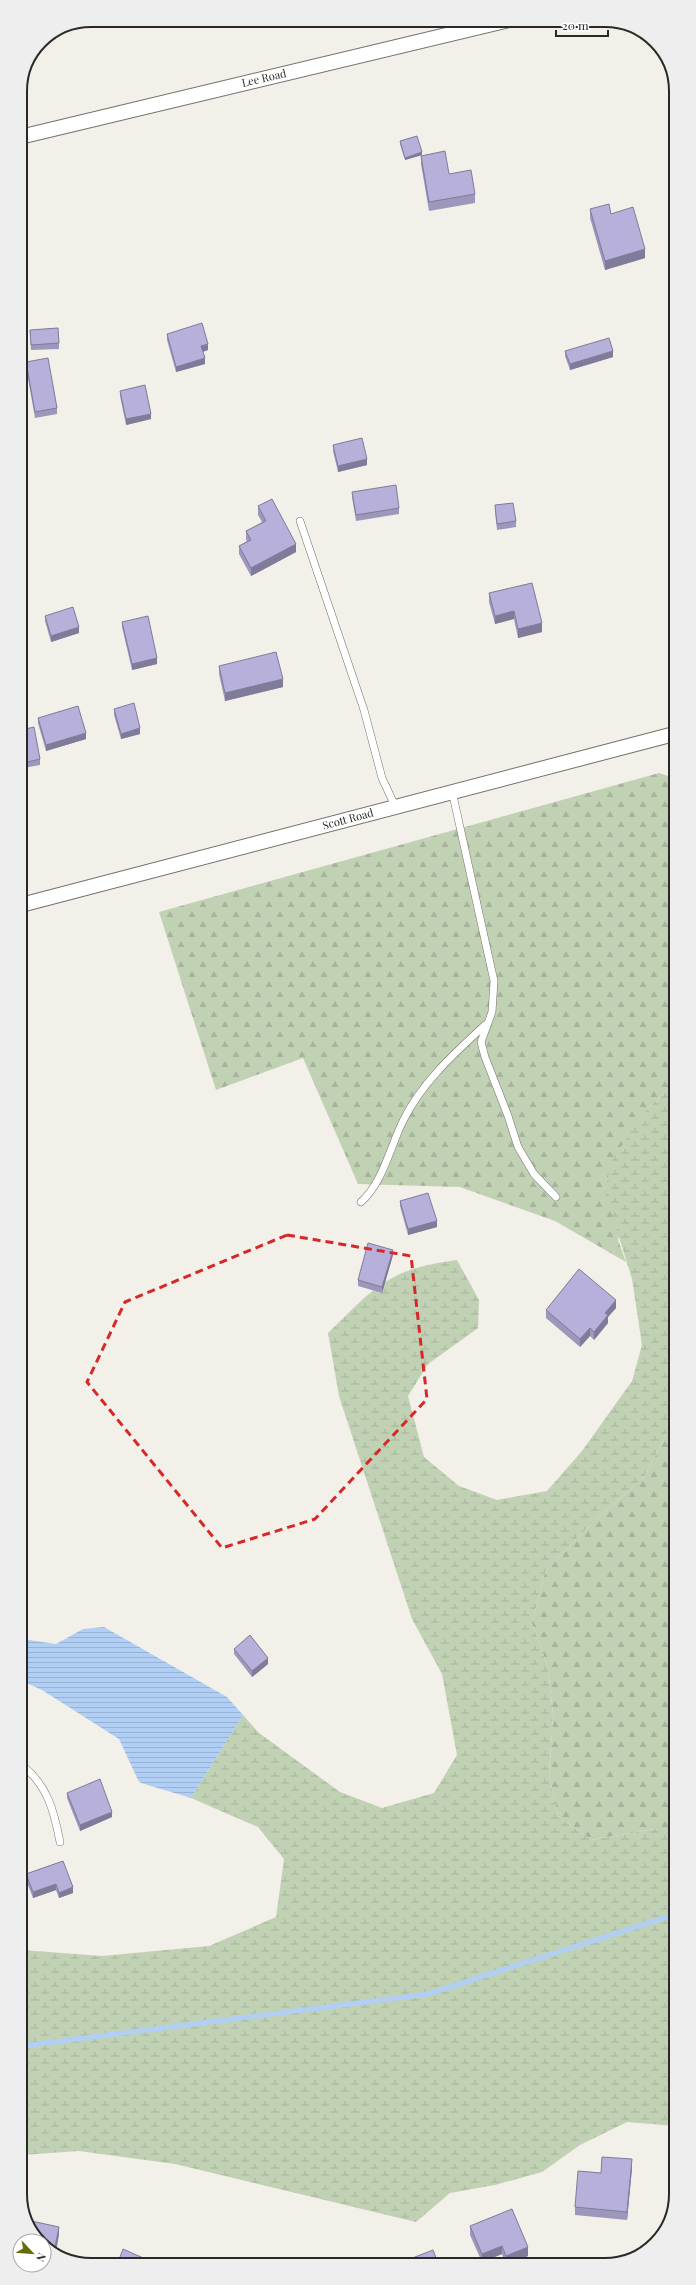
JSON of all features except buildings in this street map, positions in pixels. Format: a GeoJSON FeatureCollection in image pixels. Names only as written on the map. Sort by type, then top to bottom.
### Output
{"type":"FeatureCollection","features":[{"type":"Feature","properties":{"kind":"street","name":"Lee Road"},"geometry":{"type":"LineString","coordinates":[[27,135],[480,27]]}},
{"type":"Feature","properties":{"kind":"street","name":"Scott Road"},"geometry":{"type":"LineString","coordinates":[[27,902],[669,735]]}},
{"type":"Feature","properties":{"kind":"lane"},"geometry":{"type":"LineString","coordinates":[[300,521],[364,710],[382,778],[395,806]]}},
{"type":"Feature","properties":{"kind":"lane"},"geometry":{"type":"LineString","coordinates":[[452,791],[494,981],[492,1012],[486,1024],[481,1042],[485,1057],[518,1147],[534,1174],[556,1197]]}},
{"type":"Feature","properties":{"kind":"lane"},"geometry":{"type":"LineString","coordinates":[[361,1202],[372,1191],[404,1118],[420,1091],[441,1067],[486,1024]]}},
{"type":"Feature","properties":{"kind":"lane"},"geometry":{"type":"LineString","coordinates":[[27,1769],[45,1790],[52,1804],[60,1842]]}},
{"type":"Feature","properties":{"kind":"highlighted area"},"geometry":{"type":"Polygon","coordinates":[[[287,1235],[411,1256],[427,1399],[315,1519],[222,1548],[87,1382],[125,1302],[287,1235]]]}},
{"type":"Feature","properties":{"kind":"green space"},"geometry":{"type":"Polygon","coordinates":[[[659,773],[669,776],[669,1089],[643,1113],[618,1240],[626,1262],[555,1221],[460,1187],[358,1184],[303,1058],[216,1090],[159,912],[659,773]]]}},
{"type":"Feature","properties":{"kind":"green space"},"geometry":{"type":"Polygon","coordinates":[[[669,1089],[669,1429],[644,1477],[585,1530],[545,1572],[532,1623],[548,1667],[553,1715],[549,1775],[558,1816],[591,1840],[654,1829],[669,1829],[669,2125],[627,2122],[580,2145],[542,2172],[495,2185],[450,2193],[416,2222],[175,2164],[79,2151],[27,2155],[27,1950],[102,1956],[209,1946],[276,1917],[284,1859],[258,1827],[191,1798],[243,1715],[259,1733],[340,1792],[382,1808],[434,1793],[457,1755],[442,1674],[412,1619],[339,1396],[328,1333],[366,1296],[383,1283],[399,1274],[415,1268],[457,1260],[479,1300],[478,1328],[428,1364],[408,1396],[424,1457],[459,1486],[497,1500],[547,1491],[582,1451],[632,1381],[642,1345],[632,1279],[605,1192],[611,1162],[643,1113],[669,1089]]]}},
{"type":"Feature","properties":{"kind":"green space"},"geometry":{"type":"Polygon","coordinates":[[[669,1429],[669,1829],[654,1829],[591,1840],[558,1816],[549,1775],[553,1715],[548,1667],[532,1623],[545,1572],[585,1530],[644,1477],[669,1429]]]}},
{"type":"Feature","properties":{"kind":"water"},"geometry":{"type":"Polygon","coordinates":[[[104,1627],[227,1697],[243,1715],[191,1798],[141,1783],[138,1780],[119,1739],[42,1690],[27,1683],[27,1640],[56,1644],[83,1629],[104,1627]]]}},
{"type":"Feature","properties":{"kind":"waterway"},"geometry":{"type":"LineString","coordinates":[[27,2045],[428,1994],[669,1916]]}}]}
